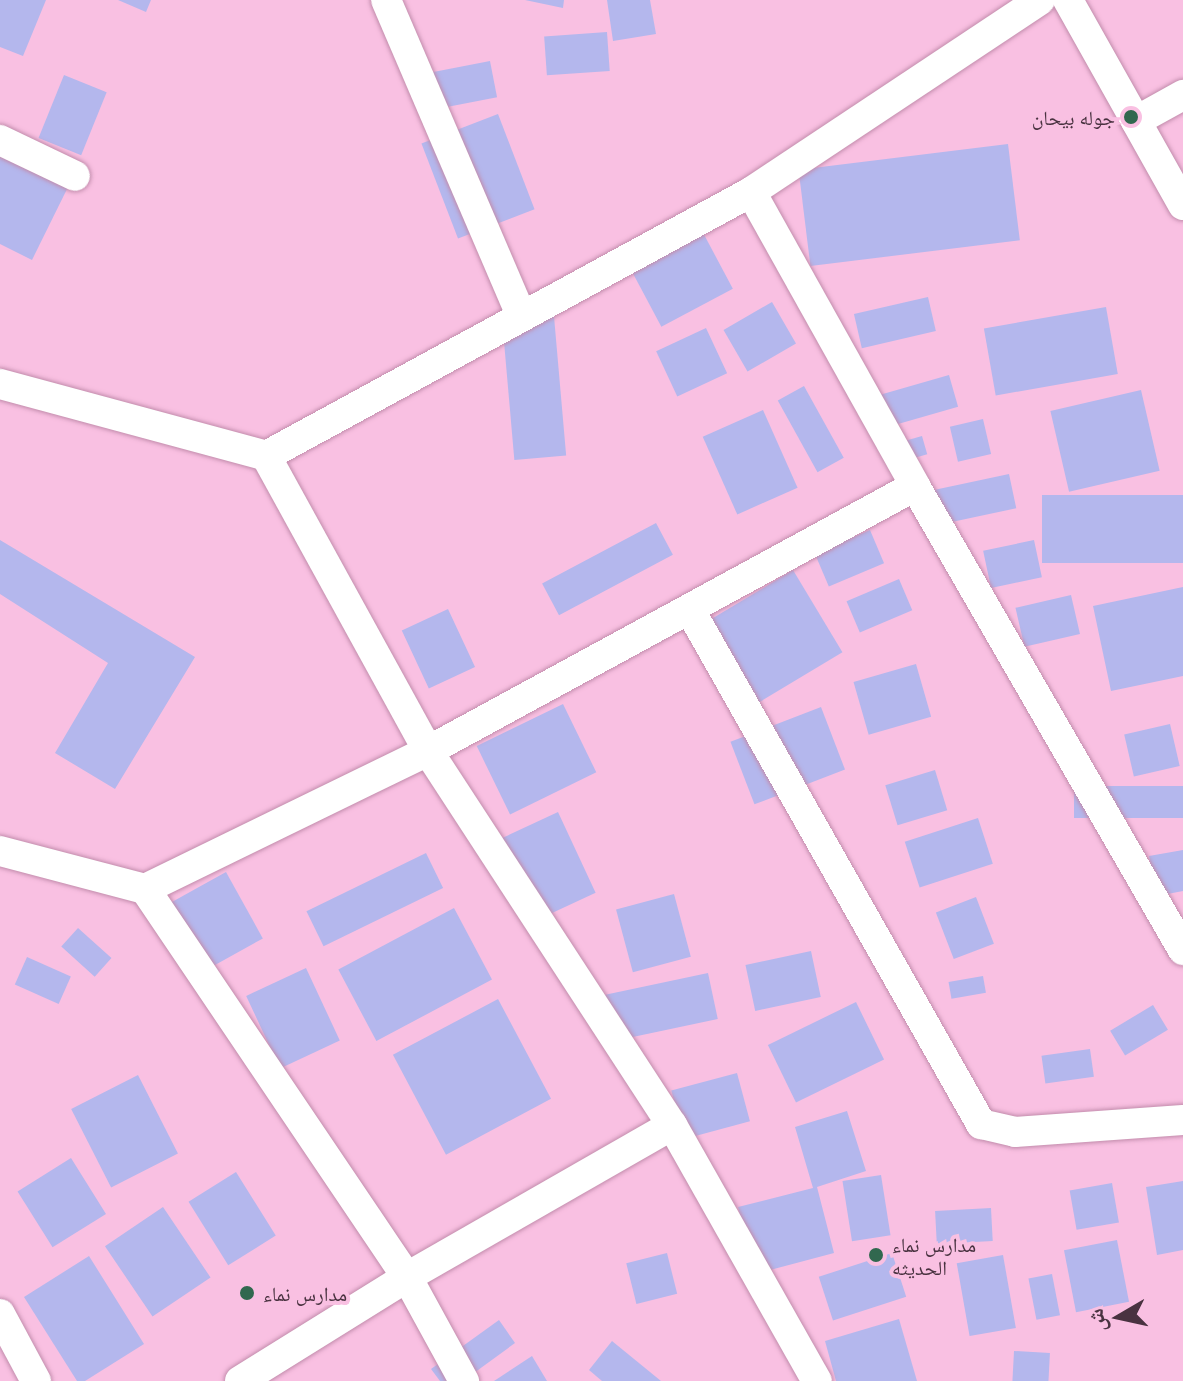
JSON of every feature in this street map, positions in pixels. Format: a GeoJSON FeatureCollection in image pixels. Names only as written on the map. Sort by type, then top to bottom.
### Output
{"type":"FeatureCollection","features":[{"type":"Feature","properties":{"kind":"street"},"geometry":{"type":"LineString","coordinates":[[386,0],[521,315]]}},
{"type":"Feature","properties":{"kind":"street"},"geometry":{"type":"LineString","coordinates":[[0,384],[266,456],[751,192],[1040,0]]}},
{"type":"Feature","properties":{"kind":"street"},"geometry":{"type":"LineString","coordinates":[[1068,0],[1183,205]]}},
{"type":"Feature","properties":{"kind":"street"},"geometry":{"type":"LineString","coordinates":[[1136,121],[1183,95]]}},
{"type":"Feature","properties":{"kind":"street"},"geometry":{"type":"LineString","coordinates":[[0,140],[75,176]]}},
{"type":"Feature","properties":{"kind":"street"},"geometry":{"type":"LineString","coordinates":[[751,192],[915,486],[1183,950]]}},
{"type":"Feature","properties":{"kind":"street"},"geometry":{"type":"LineString","coordinates":[[266,456],[428,751],[672,1125],[817,1381]]}},
{"type":"Feature","properties":{"kind":"street"},"geometry":{"type":"LineString","coordinates":[[0,851],[145,889],[428,751],[915,486]]}},
{"type":"Feature","properties":{"kind":"street"},"geometry":{"type":"LineString","coordinates":[[690,610],[981,1124],[1015,1132],[1183,1120]]}},
{"type":"Feature","properties":{"kind":"street"},"geometry":{"type":"LineString","coordinates":[[145,889],[407,1277],[464,1381]]}},
{"type":"Feature","properties":{"kind":"street"},"geometry":{"type":"LineString","coordinates":[[240,1381],[407,1277],[672,1125]]}},
{"type":"Feature","properties":{"kind":"street"},"geometry":{"type":"LineString","coordinates":[[0,1314],[36,1381]]}},
{"type":"Feature","properties":{"kind":"building"},"geometry":{"type":"Polygon","coordinates":[[[0,0],[46,0],[23,56],[0,47],[0,0]]]}},
{"type":"Feature","properties":{"kind":"building"},"geometry":{"type":"Polygon","coordinates":[[[118,0],[151,0],[146,12],[118,0]]]}},
{"type":"Feature","properties":{"kind":"building"},"geometry":{"type":"Polygon","coordinates":[[[525,0],[564,0],[563,8],[525,0]]]}},
{"type":"Feature","properties":{"kind":"building"},"geometry":{"type":"Polygon","coordinates":[[[607,0],[650,0],[656,34],[613,41],[607,0]]]}},
{"type":"Feature","properties":{"kind":"building"},"geometry":{"type":"Polygon","coordinates":[[[607,32],[610,71],[547,75],[544,36],[607,32]]]}},
{"type":"Feature","properties":{"kind":"building"},"geometry":{"type":"Polygon","coordinates":[[[490,61],[497,97],[439,109],[432,72],[490,61]]]}},
{"type":"Feature","properties":{"kind":"building"},"geometry":{"type":"Polygon","coordinates":[[[64,75],[107,92],[81,155],[39,138],[64,75]]]}},
{"type":"Feature","properties":{"kind":"building"},"geometry":{"type":"Polygon","coordinates":[[[498,114],[535,209],[458,239],[421,143],[498,114]]]}},
{"type":"Feature","properties":{"kind":"building"},"geometry":{"type":"Polygon","coordinates":[[[1008,144],[1020,240],[810,266],[799,170],[1008,144]]]}},
{"type":"Feature","properties":{"kind":"building"},"geometry":{"type":"Polygon","coordinates":[[[0,148],[70,183],[32,260],[0,244],[0,148]]]}},
{"type":"Feature","properties":{"kind":"building"},"geometry":{"type":"Polygon","coordinates":[[[700,227],[733,289],[661,327],[628,265],[700,227]]]}},
{"type":"Feature","properties":{"kind":"building"},"geometry":{"type":"Polygon","coordinates":[[[928,297],[936,331],[862,348],[854,314],[928,297]]]}},
{"type":"Feature","properties":{"kind":"building"},"geometry":{"type":"Polygon","coordinates":[[[772,302],[796,344],[748,372],[724,330],[772,302]]]}},
{"type":"Feature","properties":{"kind":"building"},"geometry":{"type":"Polygon","coordinates":[[[553,305],[566,455],[514,460],[501,310],[553,305]]]}},
{"type":"Feature","properties":{"kind":"building"},"geometry":{"type":"Polygon","coordinates":[[[1106,307],[1118,374],[996,395],[984,329],[1106,307]]]}},
{"type":"Feature","properties":{"kind":"building"},"geometry":{"type":"Polygon","coordinates":[[[706,328],[727,373],[677,397],[656,351],[706,328]]]}},
{"type":"Feature","properties":{"kind":"building"},"geometry":{"type":"Polygon","coordinates":[[[949,375],[958,407],[875,430],[866,399],[949,375]]]}},
{"type":"Feature","properties":{"kind":"building"},"geometry":{"type":"Polygon","coordinates":[[[804,386],[844,458],[818,472],[778,401],[804,386]]]}},
{"type":"Feature","properties":{"kind":"building"},"geometry":{"type":"Polygon","coordinates":[[[1141,390],[1160,471],[1069,492],[1050,411],[1141,390]]]}},
{"type":"Feature","properties":{"kind":"building"},"geometry":{"type":"Polygon","coordinates":[[[763,410],[798,488],[737,514],[703,437],[763,410]]]}},
{"type":"Feature","properties":{"kind":"building"},"geometry":{"type":"Polygon","coordinates":[[[983,419],[991,454],[958,462],[950,427],[983,419]]]}},
{"type":"Feature","properties":{"kind":"building"},"geometry":{"type":"Polygon","coordinates":[[[922,436],[927,454],[892,464],[886,446],[922,436]]]}},
{"type":"Feature","properties":{"kind":"building"},"geometry":{"type":"Polygon","coordinates":[[[1009,474],[1016,508],[928,527],[921,493],[1009,474]]]}},
{"type":"Feature","properties":{"kind":"building"},"geometry":{"type":"Polygon","coordinates":[[[1042,495],[1183,495],[1183,563],[1042,563],[1042,495]]]}},
{"type":"Feature","properties":{"kind":"building"},"geometry":{"type":"Polygon","coordinates":[[[656,523],[673,555],[559,615],[542,584],[656,523]]]}},
{"type":"Feature","properties":{"kind":"building"},"geometry":{"type":"Polygon","coordinates":[[[870,530],[884,563],[829,587],[815,553],[870,530]]]}},
{"type":"Feature","properties":{"kind":"building"},"geometry":{"type":"Polygon","coordinates":[[[0,540],[195,657],[115,789],[55,753],[108,663],[0,594],[0,540]]]}},
{"type":"Feature","properties":{"kind":"building"},"geometry":{"type":"Polygon","coordinates":[[[1034,540],[1042,577],[991,588],[983,551],[1034,540]]]}},
{"type":"Feature","properties":{"kind":"building"},"geometry":{"type":"Polygon","coordinates":[[[793,570],[842,652],[739,715],[689,632],[793,570]]]}},
{"type":"Feature","properties":{"kind":"building"},"geometry":{"type":"Polygon","coordinates":[[[899,579],[912,610],[860,633],[847,601],[899,579]]]}},
{"type":"Feature","properties":{"kind":"building"},"geometry":{"type":"Polygon","coordinates":[[[1183,587],[1183,676],[1111,691],[1093,606],[1183,587]]]}},
{"type":"Feature","properties":{"kind":"building"},"geometry":{"type":"Polygon","coordinates":[[[1071,595],[1080,634],[1024,647],[1015,608],[1071,595]]]}},
{"type":"Feature","properties":{"kind":"building"},"geometry":{"type":"Polygon","coordinates":[[[448,609],[475,667],[429,689],[402,631],[448,609]]]}},
{"type":"Feature","properties":{"kind":"building"},"geometry":{"type":"Polygon","coordinates":[[[916,664],[931,717],[869,735],[854,682],[916,664]]]}},
{"type":"Feature","properties":{"kind":"building"},"geometry":{"type":"Polygon","coordinates":[[[563,704],[596,772],[510,814],[477,746],[563,704]]]}},
{"type":"Feature","properties":{"kind":"building"},"geometry":{"type":"Polygon","coordinates":[[[821,707],[845,770],[754,804],[730,742],[821,707]]]}},
{"type":"Feature","properties":{"kind":"building"},"geometry":{"type":"Polygon","coordinates":[[[1170,724],[1180,766],[1134,776],[1124,735],[1170,724]]]}},
{"type":"Feature","properties":{"kind":"building"},"geometry":{"type":"Polygon","coordinates":[[[935,770],[947,810],[898,825],[885,785],[935,770]]]}},
{"type":"Feature","properties":{"kind":"building"},"geometry":{"type":"Polygon","coordinates":[[[1074,786],[1183,786],[1183,818],[1074,818],[1074,786]]]}},
{"type":"Feature","properties":{"kind":"building"},"geometry":{"type":"Polygon","coordinates":[[[558,812],[596,893],[532,922],[495,842],[558,812]]]}},
{"type":"Feature","properties":{"kind":"building"},"geometry":{"type":"Polygon","coordinates":[[[978,818],[993,864],[920,887],[905,842],[978,818]]]}},
{"type":"Feature","properties":{"kind":"building"},"geometry":{"type":"Polygon","coordinates":[[[1183,850],[1183,891],[1157,896],[1149,856],[1183,850]]]}},
{"type":"Feature","properties":{"kind":"building"},"geometry":{"type":"Polygon","coordinates":[[[426,853],[443,888],[324,946],[306,911],[426,853]]]}},
{"type":"Feature","properties":{"kind":"building"},"geometry":{"type":"Polygon","coordinates":[[[226,872],[263,938],[204,971],[167,904],[226,872]]]}},
{"type":"Feature","properties":{"kind":"building"},"geometry":{"type":"Polygon","coordinates":[[[674,894],[691,957],[633,972],[616,910],[674,894]]]}},
{"type":"Feature","properties":{"kind":"building"},"geometry":{"type":"Polygon","coordinates":[[[976,897],[994,944],[954,959],[936,912],[976,897]]]}},
{"type":"Feature","properties":{"kind":"building"},"geometry":{"type":"Polygon","coordinates":[[[454,908],[492,980],[376,1041],[338,970],[454,908]]]}},
{"type":"Feature","properties":{"kind":"building"},"geometry":{"type":"Polygon","coordinates":[[[78,928],[111,958],[95,977],[61,947],[78,928]]]}},
{"type":"Feature","properties":{"kind":"building"},"geometry":{"type":"Polygon","coordinates":[[[811,951],[821,997],[755,1011],[745,965],[811,951]]]}},
{"type":"Feature","properties":{"kind":"building"},"geometry":{"type":"Polygon","coordinates":[[[27,957],[71,977],[59,1004],[15,984],[27,957]]]}},
{"type":"Feature","properties":{"kind":"building"},"geometry":{"type":"Polygon","coordinates":[[[306,968],[340,1041],[280,1068],[246,996],[306,968]]]}},
{"type":"Feature","properties":{"kind":"building"},"geometry":{"type":"Polygon","coordinates":[[[708,973],[718,1019],[615,1041],[605,995],[708,973]]]}},
{"type":"Feature","properties":{"kind":"building"},"geometry":{"type":"Polygon","coordinates":[[[983,976],[986,993],[951,999],[949,982],[983,976]]]}},
{"type":"Feature","properties":{"kind":"building"},"geometry":{"type":"Polygon","coordinates":[[[498,999],[551,1099],[446,1155],[393,1055],[498,999]]]}},
{"type":"Feature","properties":{"kind":"building"},"geometry":{"type":"Polygon","coordinates":[[[856,1002],[884,1060],[796,1102],[768,1045],[856,1002]]]}},
{"type":"Feature","properties":{"kind":"building"},"geometry":{"type":"Polygon","coordinates":[[[1153,1005],[1168,1030],[1125,1056],[1110,1031],[1153,1005]]]}},
{"type":"Feature","properties":{"kind":"building"},"geometry":{"type":"Polygon","coordinates":[[[1090,1049],[1094,1077],[1045,1084],[1041,1056],[1090,1049]]]}},
{"type":"Feature","properties":{"kind":"building"},"geometry":{"type":"Polygon","coordinates":[[[737,1073],[750,1121],[684,1139],[671,1091],[737,1073]]]}},
{"type":"Feature","properties":{"kind":"building"},"geometry":{"type":"Polygon","coordinates":[[[138,1075],[178,1153],[111,1187],[71,1109],[138,1075]]]}},
{"type":"Feature","properties":{"kind":"building"},"geometry":{"type":"Polygon","coordinates":[[[847,1111],[866,1171],[817,1187],[834,1253],[755,1274],[738,1207],[813,1188],[795,1127],[847,1111]]]}},
{"type":"Feature","properties":{"kind":"building"},"geometry":{"type":"Polygon","coordinates":[[[71,1158],[106,1214],[53,1247],[18,1191],[71,1158]]]}},
{"type":"Feature","properties":{"kind":"building"},"geometry":{"type":"Polygon","coordinates":[[[236,1172],[276,1236],[228,1265],[189,1202],[236,1172]]]}},
{"type":"Feature","properties":{"kind":"building"},"geometry":{"type":"Polygon","coordinates":[[[881,1175],[891,1235],[852,1241],[842,1181],[881,1175]]]}},
{"type":"Feature","properties":{"kind":"building"},"geometry":{"type":"Polygon","coordinates":[[[1183,1181],[1183,1250],[1157,1255],[1146,1187],[1183,1181]]]}},
{"type":"Feature","properties":{"kind":"building"},"geometry":{"type":"Polygon","coordinates":[[[1112,1183],[1119,1222],[1077,1230],[1070,1190],[1112,1183]]]}},
{"type":"Feature","properties":{"kind":"building"},"geometry":{"type":"Polygon","coordinates":[[[163,1207],[211,1277],[152,1317],[105,1246],[163,1207]]]}},
{"type":"Feature","properties":{"kind":"building"},"geometry":{"type":"Polygon","coordinates":[[[991,1208],[993,1241],[937,1244],[935,1211],[991,1208]]]}},
{"type":"Feature","properties":{"kind":"building"},"geometry":{"type":"Polygon","coordinates":[[[1117,1240],[1129,1302],[1076,1312],[1064,1250],[1117,1240]]]}},
{"type":"Feature","properties":{"kind":"building"},"geometry":{"type":"Polygon","coordinates":[[[667,1253],[677,1294],[636,1304],[626,1263],[667,1253]]]}},
{"type":"Feature","properties":{"kind":"building"},"geometry":{"type":"Polygon","coordinates":[[[892,1253],[906,1297],[833,1321],[819,1277],[892,1253]]]}},
{"type":"Feature","properties":{"kind":"building"},"geometry":{"type":"Polygon","coordinates":[[[1003,1255],[1016,1328],[970,1336],[957,1263],[1003,1255]]]}},
{"type":"Feature","properties":{"kind":"building"},"geometry":{"type":"Polygon","coordinates":[[[89,1256],[144,1344],[85,1381],[77,1381],[24,1297],[89,1256]]]}},
{"type":"Feature","properties":{"kind":"building"},"geometry":{"type":"Polygon","coordinates":[[[1052,1274],[1060,1315],[1036,1320],[1028,1279],[1052,1274]]]}},
{"type":"Feature","properties":{"kind":"building"},"geometry":{"type":"Polygon","coordinates":[[[899,1319],[917,1381],[836,1381],[825,1341],[899,1319]]]}},
{"type":"Feature","properties":{"kind":"building"},"geometry":{"type":"Polygon","coordinates":[[[499,1320],[515,1343],[463,1381],[440,1381],[431,1369],[499,1320]]]}},
{"type":"Feature","properties":{"kind":"building"},"geometry":{"type":"Polygon","coordinates":[[[612,1341],[661,1381],[602,1381],[589,1370],[612,1341]]]}},
{"type":"Feature","properties":{"kind":"building"},"geometry":{"type":"Polygon","coordinates":[[[1014,1351],[1050,1353],[1048,1381],[1012,1381],[1014,1351]]]}},
{"type":"Feature","properties":{"kind":"building"},"geometry":{"type":"Polygon","coordinates":[[[532,1356],[547,1381],[494,1381],[532,1356]]]}},
{"type":"Feature","properties":{"kind":"place","name":"جوله بيحان"},"geometry":{"type":"Point","coordinates":[1131,117]}},
{"type":"Feature","properties":{"kind":"place","name":"مدارس نماء الحديثه"},"geometry":{"type":"Point","coordinates":[876,1255]}},
{"type":"Feature","properties":{"kind":"place","name":"مدارس نماء"},"geometry":{"type":"Point","coordinates":[247,1293]}}]}
